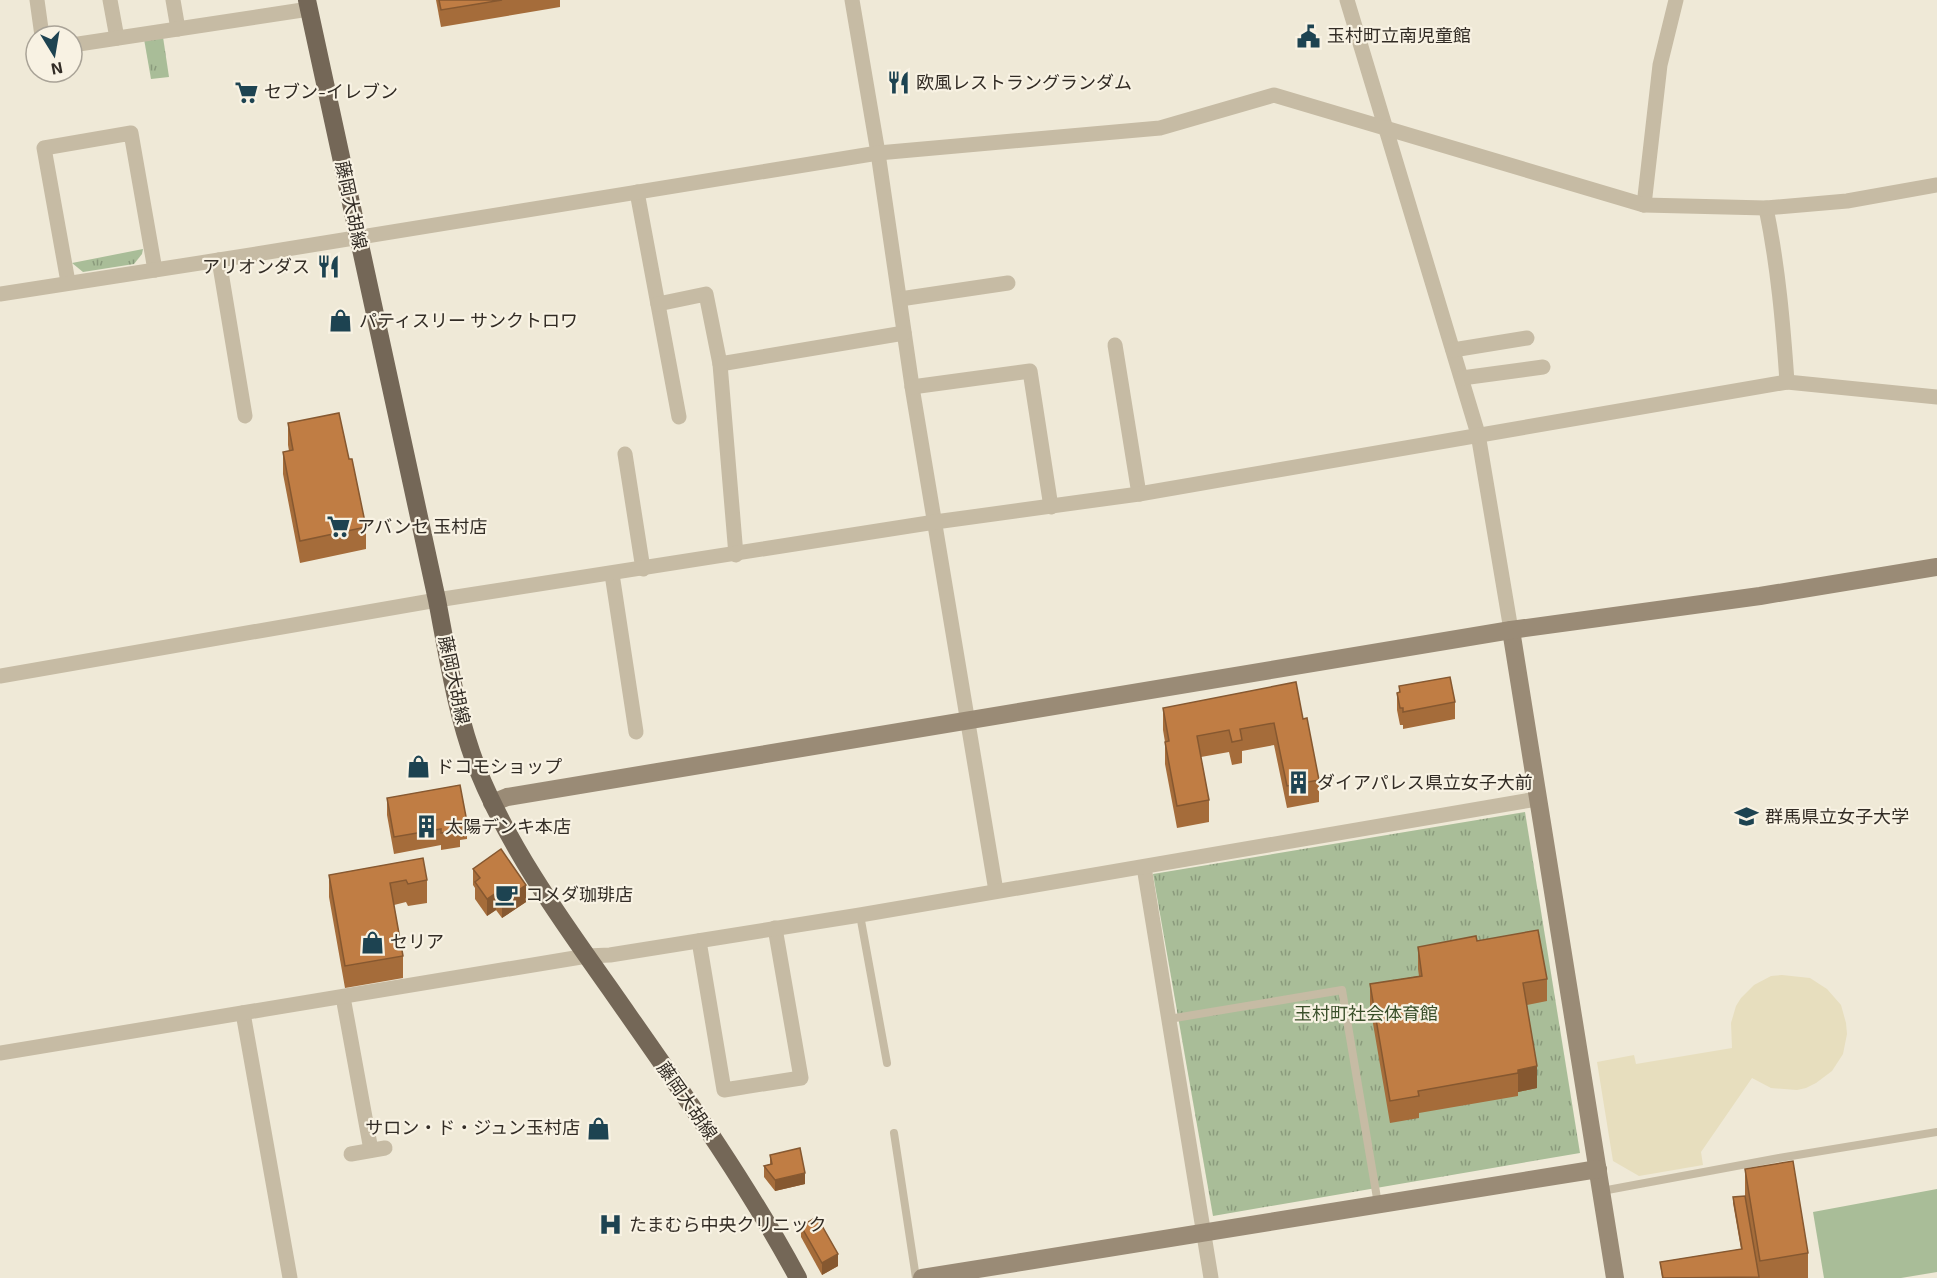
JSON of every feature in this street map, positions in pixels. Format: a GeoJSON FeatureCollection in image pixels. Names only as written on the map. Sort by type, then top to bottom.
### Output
{"type":"FeatureCollection","features":[{"type":"Feature","properties":{"kind":"main road","name":"藤岡大胡線"},"geometry":{"type":"LineString","coordinates":[[308,4],[437,600],[453,688],[468,744],[492,803],[528,868],[713,1137],[798,1278]]}},
{"type":"Feature","properties":{"kind":"street"},"geometry":{"type":"LineString","coordinates":[[37,0],[40,24]]}},
{"type":"Feature","properties":{"kind":"street"},"geometry":{"type":"LineString","coordinates":[[110,0],[117,38]]}},
{"type":"Feature","properties":{"kind":"street"},"geometry":{"type":"LineString","coordinates":[[174,0],[178,29]]}},
{"type":"Feature","properties":{"kind":"street"},"geometry":{"type":"LineString","coordinates":[[852,0],[878,153],[912,387],[996,891]]}},
{"type":"Feature","properties":{"kind":"street"},"geometry":{"type":"LineString","coordinates":[[1347,0],[1478,434],[1615,1278]]}},
{"type":"Feature","properties":{"kind":"street"},"geometry":{"type":"LineString","coordinates":[[1644,205],[1660,65],[1676,0]]}},
{"type":"Feature","properties":{"kind":"street"},"geometry":{"type":"LineString","coordinates":[[84,43],[178,29],[283,6],[308,4]]}},
{"type":"Feature","properties":{"kind":"street"},"geometry":{"type":"LineString","coordinates":[[0,294],[878,153],[1160,128],[1274,95],[1644,205],[1766,208],[1847,201],[1937,185]]}},
{"type":"Feature","properties":{"kind":"street"},"geometry":{"type":"LineString","coordinates":[[68,282],[44,148],[131,133],[155,270]]}},
{"type":"Feature","properties":{"kind":"street"},"geometry":{"type":"LineString","coordinates":[[637,192],[678,417]]}},
{"type":"Feature","properties":{"kind":"street"},"geometry":{"type":"LineString","coordinates":[[1766,208],[1776,258],[1787,382]]}},
{"type":"Feature","properties":{"kind":"street"},"geometry":{"type":"LineString","coordinates":[[219,260],[245,416]]}},
{"type":"Feature","properties":{"kind":"street"},"geometry":{"type":"LineString","coordinates":[[900,299],[1008,283]]}},
{"type":"Feature","properties":{"kind":"street"},"geometry":{"type":"LineString","coordinates":[[658,304],[706,294],[720,364],[736,555]]}},
{"type":"Feature","properties":{"kind":"street"},"geometry":{"type":"LineString","coordinates":[[720,364],[904,333]]}},
{"type":"Feature","properties":{"kind":"street"},"geometry":{"type":"LineString","coordinates":[[1453,350],[1527,338]]}},
{"type":"Feature","properties":{"kind":"street"},"geometry":{"type":"LineString","coordinates":[[1115,345],[1139,494]]}},
{"type":"Feature","properties":{"kind":"street"},"geometry":{"type":"LineString","coordinates":[[1462,378],[1543,367]]}},
{"type":"Feature","properties":{"kind":"street"},"geometry":{"type":"LineString","coordinates":[[912,387],[1030,370],[1051,507]]}},
{"type":"Feature","properties":{"kind":"street"},"geometry":{"type":"LineString","coordinates":[[0,676],[437,600],[736,555],[935,522],[1139,494],[1787,382],[1937,398]]}},
{"type":"Feature","properties":{"kind":"street"},"geometry":{"type":"LineString","coordinates":[[625,454],[643,569]]}},
{"type":"Feature","properties":{"kind":"street"},"geometry":{"type":"LineString","coordinates":[[492,803],[507,797],[1511,630],[1760,596],[1937,567]]}},
{"type":"Feature","properties":{"kind":"street"},"geometry":{"type":"LineString","coordinates":[[612,574],[636,732]]}},
{"type":"Feature","properties":{"kind":"street"},"geometry":{"type":"LineString","coordinates":[[0,1053],[587,956],[610,955],[860,915],[1537,799]]}},
{"type":"Feature","properties":{"kind":"street"},"geometry":{"type":"LineString","coordinates":[[1144,867],[1211,1278]]}},
{"type":"Feature","properties":{"kind":"street"},"geometry":{"type":"LineString","coordinates":[[699,941],[724,1090],[801,1078],[775,928]]}},
{"type":"Feature","properties":{"kind":"street"},"geometry":{"type":"LineString","coordinates":[[343,996],[378,1149],[351,1154]]}},
{"type":"Feature","properties":{"kind":"street"},"geometry":{"type":"LineString","coordinates":[[243,1013],[290,1278]]}},
{"type":"Feature","properties":{"kind":"street"},"geometry":{"type":"LineString","coordinates":[[922,1278],[1598,1170]]}},
{"type":"Feature","properties":{"kind":"lane"},"geometry":{"type":"LineString","coordinates":[[860,915],[887,1063]]}},
{"type":"Feature","properties":{"kind":"lane"},"geometry":{"type":"LineString","coordinates":[[1168,1019],[1342,990],[1378,1205]]}},
{"type":"Feature","properties":{"kind":"lane"},"geometry":{"type":"LineString","coordinates":[[1601,1191],[1937,1132]]}},
{"type":"Feature","properties":{"kind":"lane"},"geometry":{"type":"LineString","coordinates":[[894,1133],[916,1278]]}},
{"type":"Feature","properties":{"kind":"green space"},"geometry":{"type":"Polygon","coordinates":[[[163,37],[169,77],[151,79],[144,39],[163,37]]]}},
{"type":"Feature","properties":{"kind":"green space"},"geometry":{"type":"Polygon","coordinates":[[[143,249],[134,264],[83,272],[72,263],[143,249]]]}},
{"type":"Feature","properties":{"kind":"green space","name":"玉村町社会体育館"},"geometry":{"type":"Polygon","coordinates":[[[1525,812],[1580,1153],[1213,1216],[1153,874],[1525,812]]]}},
{"type":"Feature","properties":{"kind":"green space"},"geometry":{"type":"Polygon","coordinates":[[[1937,1189],[1937,1272],[1901,1278],[1824,1278],[1813,1212],[1937,1189]]]}},
{"type":"Feature","properties":{"kind":"shaded area"},"geometry":{"type":"Polygon","coordinates":[[[1771,976],[1810,978],[1827,989],[1841,1005],[1847,1034],[1843,1054],[1832,1071],[1816,1083],[1797,1090],[1771,1088],[1752,1078],[1701,1152],[1703,1165],[1639,1176],[1613,1161],[1597,1062],[1634,1055],[1636,1064],[1732,1048],[1731,1023],[1741,998],[1754,985],[1771,976]]]}},
{"type":"Feature","properties":{"kind":"building"},"geometry":{"type":"Polygon","coordinates":[[[439,0],[502,0],[441,10],[439,0]]]}},
{"type":"Feature","properties":{"kind":"building"},"geometry":{"type":"Polygon","coordinates":[[[339,413],[349,459],[352,459],[366,527],[300,541],[283,452],[293,450],[288,423],[339,413]]]}},
{"type":"Feature","properties":{"kind":"building"},"geometry":{"type":"Polygon","coordinates":[[[1450,677],[1455,702],[1403,712],[1403,708],[1400,708],[1397,693],[1400,692],[1399,686],[1450,677]]]}},
{"type":"Feature","properties":{"kind":"building","name":"ダイアパレス県立女子大前"},"geometry":{"type":"Polygon","coordinates":[[[1296,682],[1303,719],[1307,718],[1319,780],[1287,786],[1274,723],[1240,729],[1242,740],[1232,742],[1229,730],[1197,736],[1209,800],[1177,806],[1165,742],[1169,741],[1163,708],[1296,682]]]}},
{"type":"Feature","properties":{"kind":"building"},"geometry":{"type":"Polygon","coordinates":[[[460,785],[467,822],[459,824],[460,830],[441,833],[441,829],[394,837],[387,798],[460,785]]]}},
{"type":"Feature","properties":{"kind":"building"},"geometry":{"type":"Polygon","coordinates":[[[501,849],[526,885],[502,901],[496,893],[487,899],[475,882],[480,878],[473,869],[501,849]]]}},
{"type":"Feature","properties":{"kind":"building"},"geometry":{"type":"Polygon","coordinates":[[[423,858],[427,880],[408,884],[406,880],[390,883],[403,956],[345,966],[329,875],[423,858]]]}},
{"type":"Feature","properties":{"kind":"building"},"geometry":{"type":"Polygon","coordinates":[[[1538,930],[1547,979],[1523,983],[1537,1066],[1518,1070],[1518,1073],[1418,1091],[1419,1096],[1390,1101],[1370,984],[1422,976],[1418,947],[1476,936],[1477,941],[1538,930]]]}},
{"type":"Feature","properties":{"kind":"building"},"geometry":{"type":"Polygon","coordinates":[[[800,1148],[805,1173],[775,1180],[764,1166],[772,1164],[770,1155],[800,1148]]]}},
{"type":"Feature","properties":{"kind":"building"},"geometry":{"type":"Polygon","coordinates":[[[1793,1161],[1808,1253],[1760,1261],[1745,1169],[1793,1161]]]}},
{"type":"Feature","properties":{"kind":"building"},"geometry":{"type":"Polygon","coordinates":[[[1745,1196],[1759,1277],[1663,1278],[1660,1262],[1742,1249],[1733,1197],[1745,1196]]]}},
{"type":"Feature","properties":{"kind":"building"},"geometry":{"type":"Polygon","coordinates":[[[817,1217],[838,1254],[822,1263],[801,1226],[817,1217]]]}},
{"type":"Feature","properties":{"kind":"place","name":"玉村町立南児童館"},"geometry":{"type":"Point","coordinates":[1309,36]}},
{"type":"Feature","properties":{"kind":"place","name":"欧風レストラングランダム"},"geometry":{"type":"Point","coordinates":[898,83]}},
{"type":"Feature","properties":{"kind":"place","name":"セブン-イレブン"},"geometry":{"type":"Point","coordinates":[246,92]}},
{"type":"Feature","properties":{"kind":"place","name":"アリオンダス"},"geometry":{"type":"Point","coordinates":[328,267]}},
{"type":"Feature","properties":{"kind":"place","name":"パティスリー サンクトロワ"},"geometry":{"type":"Point","coordinates":[341,321]}},
{"type":"Feature","properties":{"kind":"place","name":"アバンセ 玉村店"},"geometry":{"type":"Point","coordinates":[339,527]}},
{"type":"Feature","properties":{"kind":"place","name":"ドコモショップ"},"geometry":{"type":"Point","coordinates":[418,767]}},
{"type":"Feature","properties":{"kind":"place","name":"ダイアパレス県立女子大前"},"geometry":{"type":"Point","coordinates":[1299,783]}},
{"type":"Feature","properties":{"kind":"place","name":"群馬県立女子大学"},"geometry":{"type":"Point","coordinates":[1747,817]}},
{"type":"Feature","properties":{"kind":"place","name":"太陽デンキ本店"},"geometry":{"type":"Point","coordinates":[427,827]}},
{"type":"Feature","properties":{"kind":"place","name":"コメダ珈琲店"},"geometry":{"type":"Point","coordinates":[507,895]}},
{"type":"Feature","properties":{"kind":"place","name":"セリア"},"geometry":{"type":"Point","coordinates":[372,942]}},
{"type":"Feature","properties":{"kind":"place","name":"サロン・ド・ジュン玉村店"},"geometry":{"type":"Point","coordinates":[598,1128]}},
{"type":"Feature","properties":{"kind":"place","name":"たまむら中央クリニック"},"geometry":{"type":"Point","coordinates":[611,1225]}}]}
